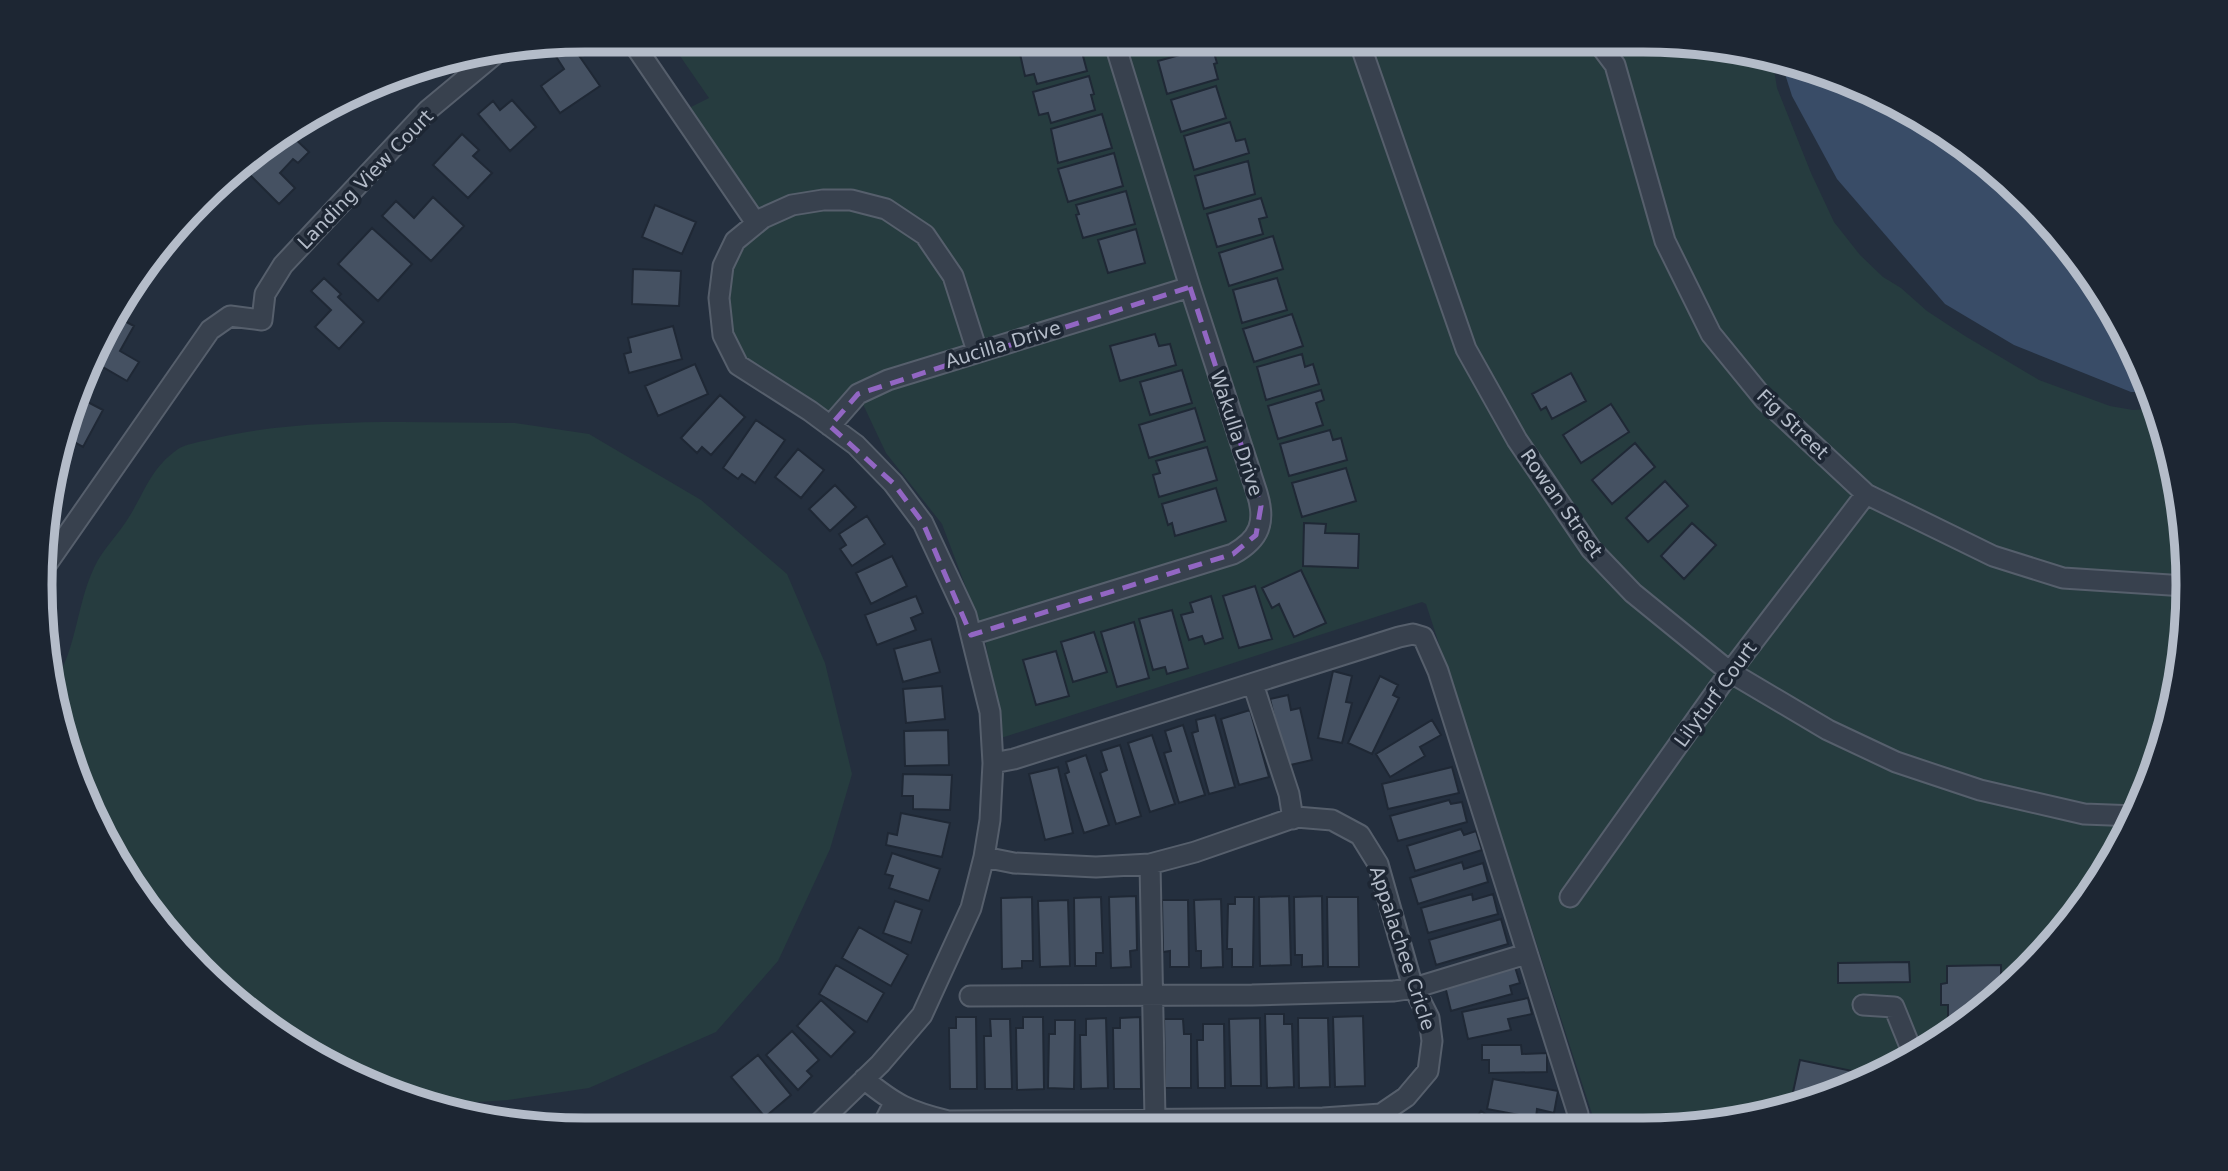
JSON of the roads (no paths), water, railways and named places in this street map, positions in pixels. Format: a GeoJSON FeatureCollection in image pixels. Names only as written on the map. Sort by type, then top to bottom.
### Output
{"type":"FeatureCollection","features":[{"type":"Feature","properties":{"kind":"street"},"geometry":{"type":"LineString","coordinates":[[639,52],[756,223]]}},
{"type":"Feature","properties":{"kind":"street","name":"Wakulla Drive"},"geometry":{"type":"LineString","coordinates":[[971,635],[1233,554],[1256,535],[1261,520],[1261,506],[1117,52]]}},
{"type":"Feature","properties":{"kind":"street","name":"Rowan Street"},"geometry":{"type":"LineString","coordinates":[[1363,52],[1466,349],[1517,440],[1591,549],[1633,593],[1730,672],[1828,730],[1896,762],[1980,790],[2084,814],[2123,816]]}},
{"type":"Feature","properties":{"kind":"street","name":"Fig Street"},"geometry":{"type":"LineString","coordinates":[[1605,52],[1615,65],[1665,241],[1711,334],[1764,399],[1866,494],[1993,556],[2063,578],[2176,585]]}},
{"type":"Feature","properties":{"kind":"street","name":"Landing View Court"},"geometry":{"type":"LineString","coordinates":[[54,554],[209,330],[230,316],[262,320],[265,294],[283,265],[428,110],[485,62]]}},
{"type":"Feature","properties":{"kind":"street"},"geometry":{"type":"LineString","coordinates":[[824,1118],[864,1079],[922,1014],[971,908],[990,820],[993,763],[990,712],[966,615],[923,523],[893,483],[856,445],[738,365],[723,335],[719,298],[723,266],[735,241],[756,223],[792,205],[822,200],[851,200],[886,209],[925,234],[953,276],[977,351]]}},
{"type":"Feature","properties":{"kind":"street","name":"Aucilla Drive"},"geometry":{"type":"LineString","coordinates":[[831,426],[858,394],[888,380],[1190,287]]}},
{"type":"Feature","properties":{"kind":"street","name":"Lilyturf Court"},"geometry":{"type":"LineString","coordinates":[[1570,897],[1730,672],[1866,494]]}},
{"type":"Feature","properties":{"kind":"street"},"geometry":{"type":"LineString","coordinates":[[993,763],[1026,755],[1399,637],[1423,637],[1438,671],[1577,1118]]}},
{"type":"Feature","properties":{"kind":"street"},"geometry":{"type":"LineString","coordinates":[[1253,684],[1289,794],[1293,819]]}},
{"type":"Feature","properties":{"kind":"street","name":"Appalachee Cricle"},"geometry":{"type":"LineString","coordinates":[[984,857],[1014,863],[1097,867],[1150,864],[1293,819],[1332,820],[1360,835],[1378,864],[1414,988],[1429,1018],[1432,1041],[1427,1071],[1406,1097],[1381,1114],[1323,1118]]}},
{"type":"Feature","properties":{"kind":"street"},"geometry":{"type":"LineString","coordinates":[[1150,864],[1155,1118]]}},
{"type":"Feature","properties":{"kind":"street"},"geometry":{"type":"LineString","coordinates":[[970,996],[1252,995],[1394,991],[1414,988],[1526,954]]}},
{"type":"Feature","properties":{"kind":"street"},"geometry":{"type":"LineString","coordinates":[[1863,1005],[1894,1007],[1910,1046]]}},
{"type":"Feature","properties":{"kind":"street","name":"Appalachee Cricle"},"geometry":{"type":"LineString","coordinates":[[864,1079],[894,1103],[918,1114],[935,1118]]}},
{"type":"Feature","properties":{"kind":"street"},"geometry":{"type":"LineString","coordinates":[[886,1118],[894,1103]]}},
{"type":"Feature","properties":{"kind":"water"},"geometry":{"type":"Polygon","coordinates":[[[1785,72],[1814,81],[1878,107],[1939,142],[1994,185],[2043,234],[2086,289],[2121,350],[2139,392],[2131,392],[2014,345],[1945,304],[1837,179],[1792,96],[1785,72]]]}}]}
